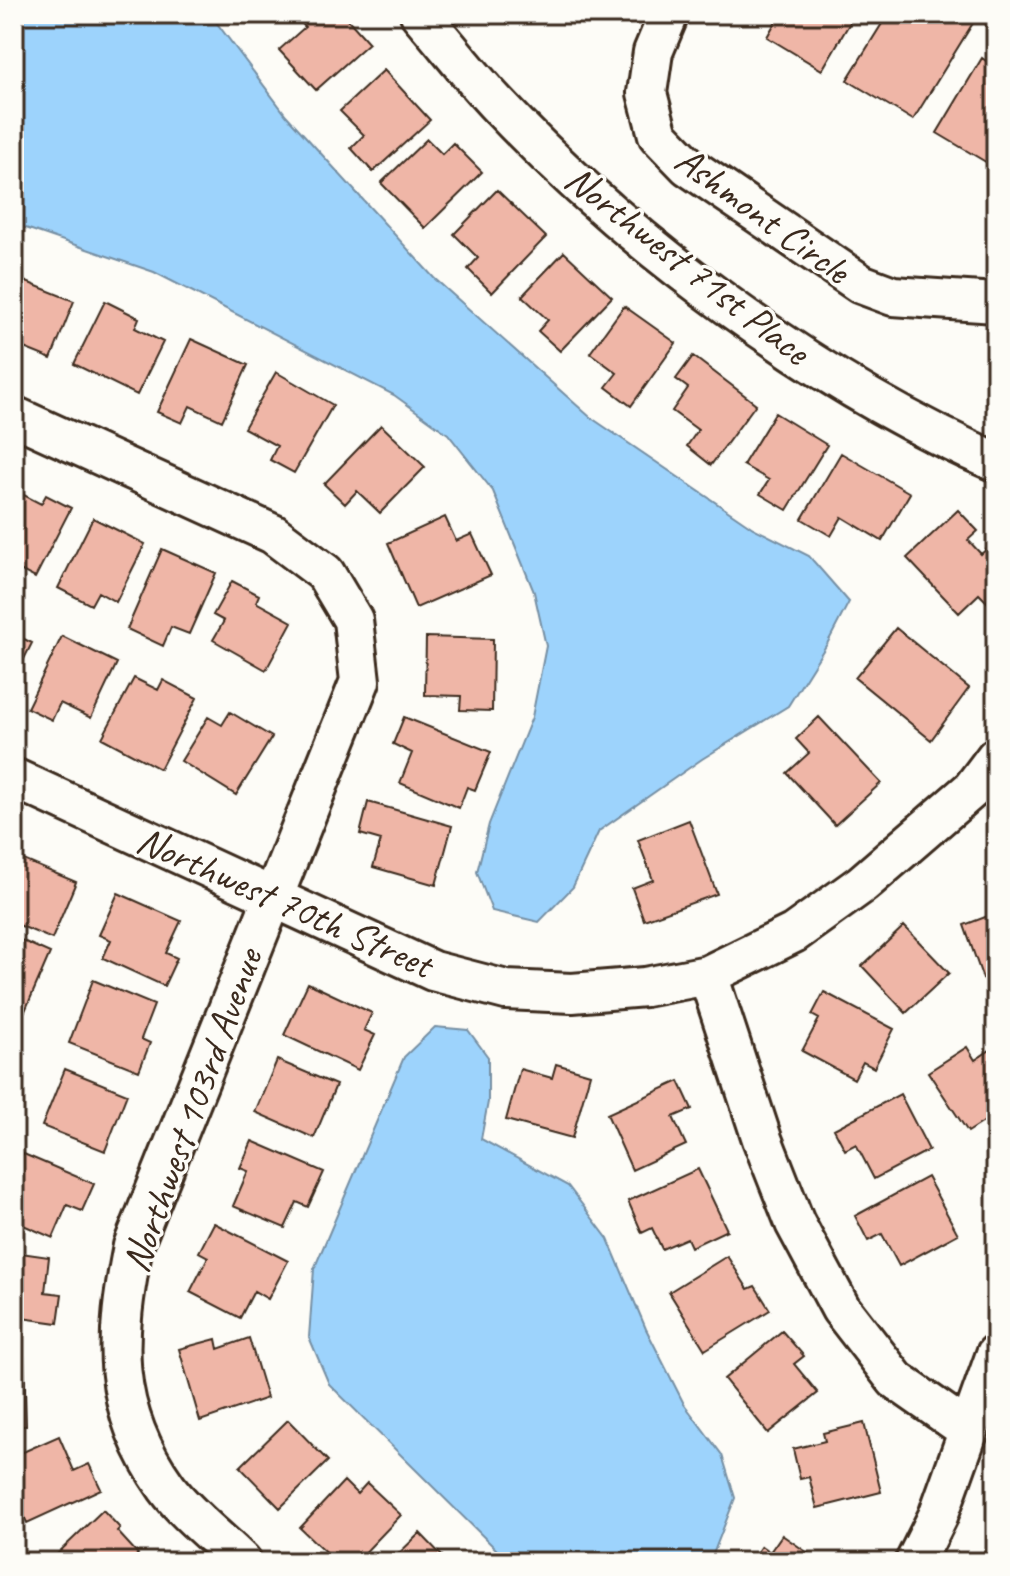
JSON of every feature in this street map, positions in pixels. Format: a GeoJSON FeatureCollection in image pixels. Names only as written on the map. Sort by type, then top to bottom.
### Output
{"type":"FeatureCollection","features":[{"type":"Feature","properties":{"kind":"street","name":"Northwest 71st Place"},"geometry":{"type":"LineString","coordinates":[[420,14],[495,102],[597,200],[721,300],[851,388],[996,462]]}},
{"type":"Feature","properties":{"kind":"street","name":"Ashmont Circle"},"geometry":{"type":"LineString","coordinates":[[669,14],[653,52],[647,93],[658,135],[688,166],[861,284],[893,296],[996,303]]}},
{"type":"Feature","properties":{"kind":"street","name":"Northwest 103rd Avenue"},"geometry":{"type":"LineString","coordinates":[[14,416],[273,534],[325,573],[353,620],[360,681],[270,896],[133,1246],[120,1312],[119,1374],[136,1435],[168,1489],[242,1562]]}},
{"type":"Feature","properties":{"kind":"street","name":"Northwest 70th Street"},"geometry":{"type":"LineString","coordinates":[[14,778],[433,971],[506,990],[572,993],[645,987],[708,975],[794,933],[984,798],[996,757]]}},
{"type":"Feature","properties":{"kind":"street"},"geometry":{"type":"LineString","coordinates":[[708,975],[762,1139],[795,1223],[841,1309],[896,1380],[969,1431]]}},
{"type":"Feature","properties":{"kind":"street"},"geometry":{"type":"LineString","coordinates":[[915,1562],[938,1516],[996,1354]]}},
{"type":"Feature","properties":{"kind":"water"},"geometry":{"type":"Polygon","coordinates":[[[14,14],[210,14],[286,115],[434,278],[590,417],[753,528],[809,556],[849,602],[788,706],[702,759],[599,831],[573,887],[539,922],[492,911],[477,872],[489,824],[532,717],[546,646],[534,592],[493,491],[448,434],[394,395],[154,272],[14,224],[14,14]]]}},
{"type":"Feature","properties":{"kind":"water"},"geometry":{"type":"Polygon","coordinates":[[[435,1027],[468,1030],[488,1057],[488,1102],[481,1139],[568,1186],[608,1239],[646,1329],[684,1404],[722,1455],[735,1498],[710,1562],[509,1562],[329,1384],[309,1337],[314,1269],[404,1057],[435,1027]]]}},
{"type":"Feature","properties":{"kind":"building"},"geometry":{"type":"Polygon","coordinates":[[[307,14],[343,14],[369,43],[316,90],[279,50],[305,27],[300,21],[307,14]]]}},
{"type":"Feature","properties":{"kind":"building"},"geometry":{"type":"Polygon","coordinates":[[[768,14],[855,14],[822,70],[767,37],[776,21],[768,14]]]}},
{"type":"Feature","properties":{"kind":"building"},"geometry":{"type":"Polygon","coordinates":[[[888,14],[958,14],[973,23],[913,120],[847,80],[888,14]]]}},
{"type":"Feature","properties":{"kind":"building"},"geometry":{"type":"Polygon","coordinates":[[[996,51],[996,168],[937,133],[982,58],[989,63],[996,51]]]}},
{"type":"Feature","properties":{"kind":"building"},"geometry":{"type":"Polygon","coordinates":[[[384,70],[430,120],[373,172],[351,148],[364,135],[340,111],[384,70]]]}},
{"type":"Feature","properties":{"kind":"building"},"geometry":{"type":"Polygon","coordinates":[[[427,139],[442,154],[453,143],[482,172],[425,228],[381,183],[427,139]]]}},
{"type":"Feature","properties":{"kind":"building"},"geometry":{"type":"Polygon","coordinates":[[[497,190],[546,237],[492,293],[468,269],[478,258],[454,234],[497,190]]]}},
{"type":"Feature","properties":{"kind":"building"},"geometry":{"type":"Polygon","coordinates":[[[564,252],[612,297],[560,351],[538,331],[548,320],[522,296],[564,252]]]}},
{"type":"Feature","properties":{"kind":"building"},"geometry":{"type":"Polygon","coordinates":[[[14,277],[74,301],[51,359],[14,344],[14,277]]]}},
{"type":"Feature","properties":{"kind":"building"},"geometry":{"type":"Polygon","coordinates":[[[105,301],[139,318],[135,328],[163,342],[137,395],[74,364],[105,301]]]}},
{"type":"Feature","properties":{"kind":"building"},"geometry":{"type":"Polygon","coordinates":[[[624,306],[676,343],[631,406],[606,387],[617,373],[590,353],[624,306]]]}},
{"type":"Feature","properties":{"kind":"building"},"geometry":{"type":"Polygon","coordinates":[[[191,339],[248,365],[222,421],[190,406],[182,423],[157,412],[191,339]]]}},
{"type":"Feature","properties":{"kind":"building"},"geometry":{"type":"Polygon","coordinates":[[[693,356],[756,404],[711,465],[687,446],[698,430],[672,411],[688,388],[676,379],[693,356]]]}},
{"type":"Feature","properties":{"kind":"building"},"geometry":{"type":"Polygon","coordinates":[[[276,372],[333,405],[294,473],[270,460],[277,446],[244,428],[276,372]]]}},
{"type":"Feature","properties":{"kind":"building"},"geometry":{"type":"Polygon","coordinates":[[[775,413],[827,445],[787,510],[760,494],[769,480],[743,465],[775,413]]]}},
{"type":"Feature","properties":{"kind":"building"},"geometry":{"type":"Polygon","coordinates":[[[381,425],[425,467],[380,513],[357,491],[345,504],[324,484],[381,425]]]}},
{"type":"Feature","properties":{"kind":"building"},"geometry":{"type":"Polygon","coordinates":[[[841,453],[910,493],[882,541],[842,517],[831,536],[802,519],[841,453]]]}},
{"type":"Feature","properties":{"kind":"building"},"geometry":{"type":"Polygon","coordinates":[[[14,490],[41,504],[46,495],[71,508],[35,578],[14,567],[14,490]]]}},
{"type":"Feature","properties":{"kind":"building"},"geometry":{"type":"Polygon","coordinates":[[[958,510],[978,531],[968,540],[981,554],[988,548],[996,556],[996,595],[988,603],[979,594],[959,613],[907,558],[958,510]]]}},
{"type":"Feature","properties":{"kind":"building"},"geometry":{"type":"Polygon","coordinates":[[[445,517],[456,541],[472,534],[491,575],[416,608],[388,543],[445,517]]]}},
{"type":"Feature","properties":{"kind":"building"},"geometry":{"type":"Polygon","coordinates":[[[93,518],[145,544],[116,602],[98,592],[91,605],[58,588],[93,518]]]}},
{"type":"Feature","properties":{"kind":"building"},"geometry":{"type":"Polygon","coordinates":[[[162,549],[216,573],[189,634],[171,627],[163,646],[127,629],[162,549]]]}},
{"type":"Feature","properties":{"kind":"building"},"geometry":{"type":"Polygon","coordinates":[[[232,581],[259,595],[256,602],[292,622],[266,670],[213,640],[224,621],[213,615],[232,581]]]}},
{"type":"Feature","properties":{"kind":"building"},"geometry":{"type":"Polygon","coordinates":[[[896,628],[969,688],[931,740],[855,678],[896,628]]]}},
{"type":"Feature","properties":{"kind":"building"},"geometry":{"type":"Polygon","coordinates":[[[14,634],[32,643],[14,679],[14,634]]]}},
{"type":"Feature","properties":{"kind":"building"},"geometry":{"type":"Polygon","coordinates":[[[62,636],[117,663],[91,718],[60,703],[52,720],[27,708],[62,636]]]}},
{"type":"Feature","properties":{"kind":"building"},"geometry":{"type":"Polygon","coordinates":[[[426,637],[493,639],[492,711],[460,710],[461,696],[425,695],[426,637]]]}},
{"type":"Feature","properties":{"kind":"building"},"geometry":{"type":"Polygon","coordinates":[[[134,678],[158,690],[163,680],[197,698],[160,769],[102,738],[134,678]]]}},
{"type":"Feature","properties":{"kind":"building"},"geometry":{"type":"Polygon","coordinates":[[[230,712],[272,737],[236,795],[181,761],[208,717],[222,725],[230,712]]]}},
{"type":"Feature","properties":{"kind":"building"},"geometry":{"type":"Polygon","coordinates":[[[404,717],[491,752],[475,790],[467,787],[459,808],[400,783],[412,753],[393,744],[404,717]]]}},
{"type":"Feature","properties":{"kind":"building"},"geometry":{"type":"Polygon","coordinates":[[[819,717],[881,783],[835,825],[787,773],[809,753],[796,739],[819,717]]]}},
{"type":"Feature","properties":{"kind":"building"},"geometry":{"type":"Polygon","coordinates":[[[368,802],[452,826],[436,885],[373,867],[381,840],[360,834],[368,802]]]}},
{"type":"Feature","properties":{"kind":"building"},"geometry":{"type":"Polygon","coordinates":[[[689,820],[717,894],[644,920],[632,888],[653,880],[638,840],[689,820]]]}},
{"type":"Feature","properties":{"kind":"building"},"geometry":{"type":"Polygon","coordinates":[[[14,856],[76,882],[52,939],[14,923],[14,856]]]}},
{"type":"Feature","properties":{"kind":"building"},"geometry":{"type":"Polygon","coordinates":[[[118,893],[181,921],[166,953],[177,958],[164,986],[103,958],[111,940],[99,935],[118,893]]]}},
{"type":"Feature","properties":{"kind":"building"},"geometry":{"type":"Polygon","coordinates":[[[996,913],[996,975],[983,979],[964,925],[996,913]]]}},
{"type":"Feature","properties":{"kind":"building"},"geometry":{"type":"Polygon","coordinates":[[[904,926],[949,973],[906,1013],[862,966],[904,926]]]}},
{"type":"Feature","properties":{"kind":"building"},"geometry":{"type":"Polygon","coordinates":[[[14,937],[50,953],[25,1011],[14,1007],[14,937]]]}},
{"type":"Feature","properties":{"kind":"building"},"geometry":{"type":"Polygon","coordinates":[[[93,980],[154,1005],[141,1039],[150,1043],[139,1071],[69,1043],[93,980]]]}},
{"type":"Feature","properties":{"kind":"building"},"geometry":{"type":"Polygon","coordinates":[[[308,983],[372,1013],[364,1030],[375,1035],[358,1070],[284,1035],[308,983]]]}},
{"type":"Feature","properties":{"kind":"building"},"geometry":{"type":"Polygon","coordinates":[[[824,992],[894,1029],[874,1068],[863,1062],[854,1079],[802,1051],[819,1019],[812,1015],[824,992]]]}},
{"type":"Feature","properties":{"kind":"building"},"geometry":{"type":"Polygon","coordinates":[[[967,1047],[975,1060],[993,1048],[996,1054],[996,1114],[968,1132],[928,1072],[967,1047]]]}},
{"type":"Feature","properties":{"kind":"building"},"geometry":{"type":"Polygon","coordinates":[[[277,1060],[336,1085],[314,1138],[255,1112],[277,1060]]]}},
{"type":"Feature","properties":{"kind":"building"},"geometry":{"type":"Polygon","coordinates":[[[556,1064],[590,1074],[572,1138],[506,1120],[520,1069],[552,1078],[556,1064]]]}},
{"type":"Feature","properties":{"kind":"building"},"geometry":{"type":"Polygon","coordinates":[[[65,1069],[127,1094],[105,1151],[42,1126],[65,1069]]]}},
{"type":"Feature","properties":{"kind":"building"},"geometry":{"type":"Polygon","coordinates":[[[679,1081],[692,1109],[673,1117],[686,1145],[632,1170],[607,1114],[679,1081]]]}},
{"type":"Feature","properties":{"kind":"building"},"geometry":{"type":"Polygon","coordinates":[[[900,1094],[929,1150],[874,1179],[856,1144],[845,1150],[834,1129],[900,1094]]]}},
{"type":"Feature","properties":{"kind":"building"},"geometry":{"type":"Polygon","coordinates":[[[252,1141],[324,1172],[308,1207],[297,1202],[285,1228],[233,1206],[248,1171],[240,1168],[252,1141]]]}},
{"type":"Feature","properties":{"kind":"building"},"geometry":{"type":"Polygon","coordinates":[[[19,1152],[94,1184],[82,1211],[67,1205],[53,1238],[14,1221],[14,1164],[19,1152]]]}},
{"type":"Feature","properties":{"kind":"building"},"geometry":{"type":"Polygon","coordinates":[[[698,1169],[727,1230],[691,1247],[687,1238],[662,1249],[652,1228],[642,1233],[628,1201],[698,1169]]]}},
{"type":"Feature","properties":{"kind":"building"},"geometry":{"type":"Polygon","coordinates":[[[927,1177],[958,1234],[899,1266],[882,1234],[868,1241],[855,1216],[927,1177]]]}},
{"type":"Feature","properties":{"kind":"building"},"geometry":{"type":"Polygon","coordinates":[[[214,1223],[288,1261],[268,1299],[254,1291],[240,1318],[190,1292],[208,1257],[199,1252],[214,1223]]]}},
{"type":"Feature","properties":{"kind":"building"},"geometry":{"type":"Polygon","coordinates":[[[14,1252],[49,1257],[45,1292],[62,1294],[58,1323],[14,1317],[14,1252]]]}},
{"type":"Feature","properties":{"kind":"building"},"geometry":{"type":"Polygon","coordinates":[[[727,1256],[748,1289],[755,1286],[770,1310],[705,1350],[669,1292],[727,1256]]]}},
{"type":"Feature","properties":{"kind":"building"},"geometry":{"type":"Polygon","coordinates":[[[782,1331],[804,1356],[794,1364],[818,1393],[768,1433],[724,1379],[782,1331]]]}},
{"type":"Feature","properties":{"kind":"building"},"geometry":{"type":"Polygon","coordinates":[[[249,1338],[267,1398],[200,1421],[179,1349],[216,1339],[218,1349],[249,1338]]]}},
{"type":"Feature","properties":{"kind":"building"},"geometry":{"type":"Polygon","coordinates":[[[14,1354],[24,1354],[26,1426],[14,1426],[14,1354]]]}},
{"type":"Feature","properties":{"kind":"building"},"geometry":{"type":"Polygon","coordinates":[[[288,1420],[328,1461],[280,1508],[240,1467],[288,1420]]]}},
{"type":"Feature","properties":{"kind":"building"},"geometry":{"type":"Polygon","coordinates":[[[864,1423],[881,1492],[817,1508],[809,1477],[800,1479],[793,1449],[825,1441],[823,1433],[864,1423]]]}},
{"type":"Feature","properties":{"kind":"building"},"geometry":{"type":"Polygon","coordinates":[[[59,1436],[74,1471],[89,1464],[101,1489],[27,1523],[14,1494],[14,1456],[59,1436]]]}},
{"type":"Feature","properties":{"kind":"building"},"geometry":{"type":"Polygon","coordinates":[[[344,1481],[357,1494],[367,1483],[401,1515],[356,1562],[336,1562],[300,1528],[344,1481]]]}},
{"type":"Feature","properties":{"kind":"building"},"geometry":{"type":"Polygon","coordinates":[[[103,1510],[138,1554],[130,1562],[64,1562],[56,1555],[103,1510]]]}},
{"type":"Feature","properties":{"kind":"building"},"geometry":{"type":"Polygon","coordinates":[[[420,1533],[448,1562],[390,1562],[420,1533]]]}},
{"type":"Feature","properties":{"kind":"building"},"geometry":{"type":"Polygon","coordinates":[[[782,1535],[821,1562],[750,1562],[761,1546],[770,1552],[782,1535]]]}},
{"type":"Feature","properties":{"kind":"building"},"geometry":{"type":"Polygon","coordinates":[[[996,1535],[996,1562],[984,1562],[996,1535]]]}}]}
